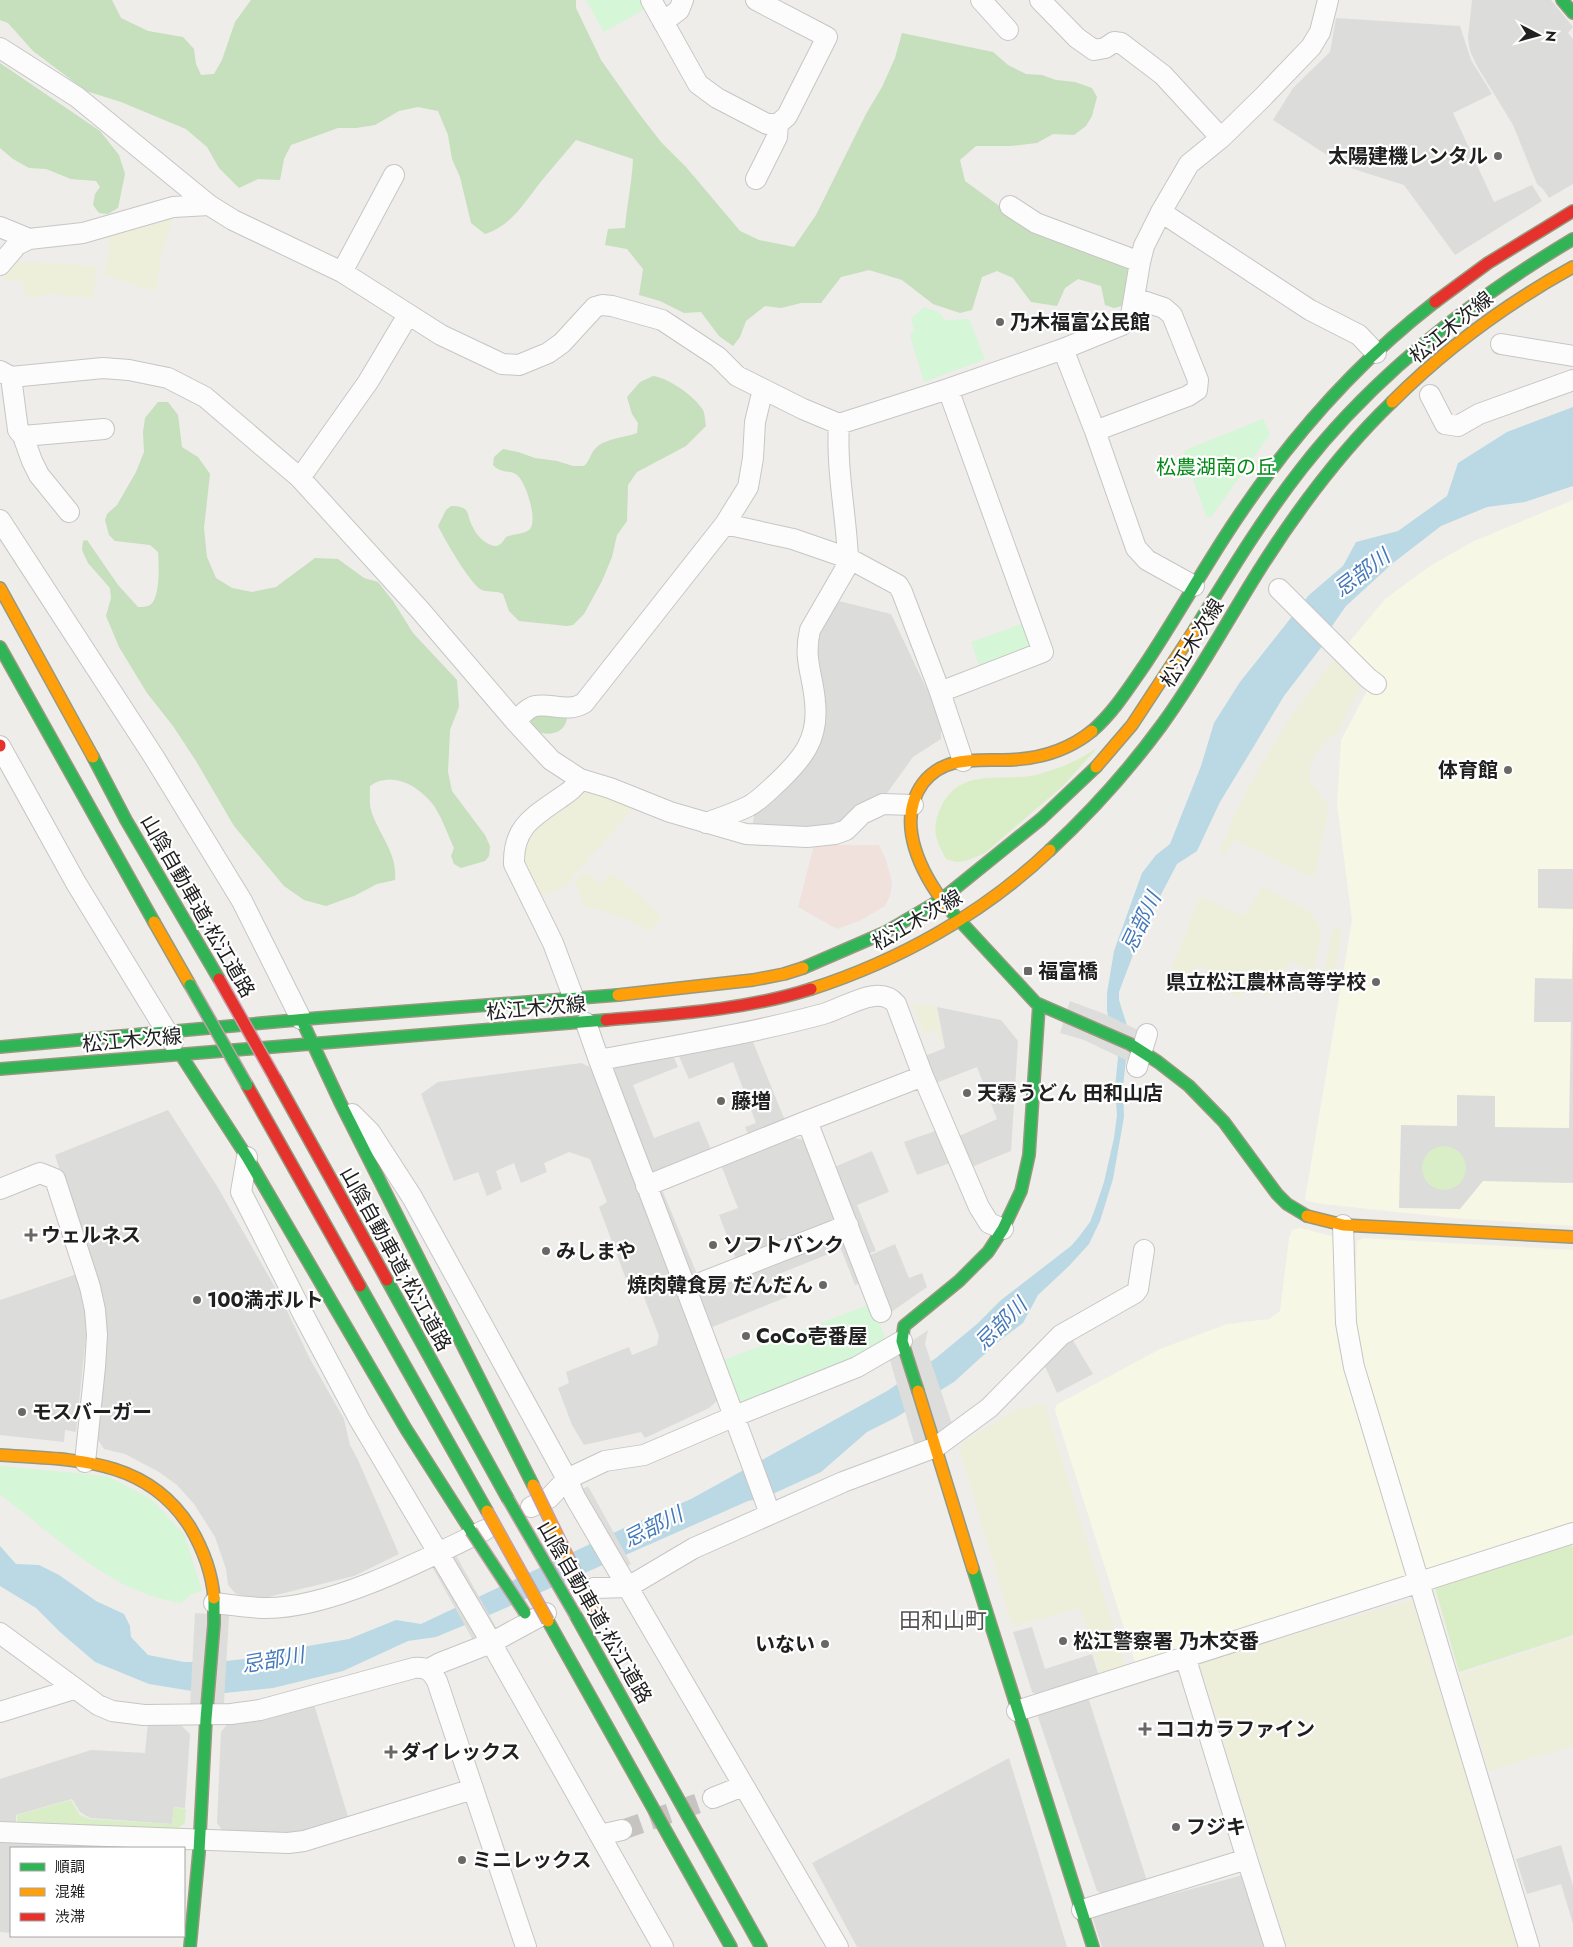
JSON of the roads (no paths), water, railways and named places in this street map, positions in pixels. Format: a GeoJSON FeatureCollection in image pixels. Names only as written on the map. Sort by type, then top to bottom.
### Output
{"type":"FeatureCollection","features":[{"type":"Feature","properties":{"kind":"main road"},"geometry":{"type":"LineString","coordinates":[[1562,0],[1573,13]]}},
{"type":"Feature","properties":{"kind":"main road"},"geometry":{"type":"LineString","coordinates":[[1573,211],[1502,254],[1461,282],[1412,320],[1376,353],[1303,429],[1242,511],[1137,676],[1104,722],[1090,735],[1056,752],[1034,758],[963,761],[949,764],[932,772],[923,782],[913,805],[910,829],[912,841],[941,900],[958,922],[1039,1005],[1140,1049],[1188,1086],[1216,1112],[1282,1200],[1296,1211],[1309,1218],[1343,1225],[1573,1237]]}},
{"type":"Feature","properties":{"kind":"main road","name":"松江木次線"},"geometry":{"type":"LineString","coordinates":[[0,1047],[301,1020],[646,994],[786,974],[890,930],[941,900],[1071,794],[1106,756],[1131,727],[1274,506],[1306,461],[1368,392],[1437,330],[1469,305],[1534,261],[1573,239]]}},
{"type":"Feature","properties":{"kind":"main road","name":"松江木次線"},"geometry":{"type":"LineString","coordinates":[[0,1069],[691,1013],[753,1005],[791,996],[855,976],[891,960],[958,922],[1056,846],[1100,803],[1126,773],[1161,726],[1274,547],[1305,502],[1350,446],[1385,409],[1461,339],[1504,308],[1573,267]]}},
{"type":"Feature","properties":{"kind":"main road","name":"山陰自動車道;松江道路"},"geometry":{"type":"LineString","coordinates":[[0,588],[67,708],[126,820],[275,1078],[508,1499],[626,1703],[761,1947]]}},
{"type":"Feature","properties":{"kind":"main road"},"geometry":{"type":"LineString","coordinates":[[0,647],[731,1947]]}},
{"type":"Feature","properties":{"kind":"main road"},"geometry":{"type":"LineString","coordinates":[[1039,1005],[1029,1155],[1021,1191],[1003,1229],[988,1252],[959,1281],[904,1326],[903,1347],[1093,1947]]}},
{"type":"Feature","properties":{"kind":"main road"},"geometry":{"type":"LineString","coordinates":[[301,1020],[600,1623]]}},
{"type":"Feature","properties":{"kind":"main road"},"geometry":{"type":"LineString","coordinates":[[181,1055],[247,1157],[406,1428],[536,1631]]}},
{"type":"Feature","properties":{"kind":"main road"},"geometry":{"type":"LineString","coordinates":[[0,1455],[85,1462],[118,1470],[142,1480],[162,1494],[181,1514],[194,1532],[203,1553],[211,1577],[214,1609],[206,1710],[200,1840],[190,1947]]}},
{"type":"Feature","properties":{"kind":"main road"},"geometry":{"type":"LineString","coordinates":[[613,1656],[626,1703]]}},
{"type":"Feature","properties":{"kind":"main road"},"geometry":{"type":"LineString","coordinates":[[556,1659],[637,1777]]}},
{"type":"Feature","properties":{"kind":"street"},"geometry":{"type":"LineString","coordinates":[[651,0],[698,84],[717,98],[766,124],[778,124],[783,122],[787,116],[827,37],[756,0]]}},
{"type":"Feature","properties":{"kind":"street"},"geometry":{"type":"LineString","coordinates":[[663,22],[678,10],[683,0]]}},
{"type":"Feature","properties":{"kind":"street"},"geometry":{"type":"LineString","coordinates":[[981,0],[1008,30]]}},
{"type":"Feature","properties":{"kind":"street"},"geometry":{"type":"LineString","coordinates":[[1040,0],[1077,38],[1094,50],[1105,48],[1114,42],[1121,43],[1164,74],[1221,138]]}},
{"type":"Feature","properties":{"kind":"street"},"geometry":{"type":"LineString","coordinates":[[0,48],[77,98],[209,205],[233,220],[342,272],[441,335],[496,362],[519,365],[536,359],[562,343],[595,307],[602,305],[612,306],[662,320],[718,356],[737,376],[803,409],[839,424],[1063,349],[1122,325],[1130,315],[1144,246],[1189,164],[1221,138],[1311,47],[1320,32],[1328,0]]}},
{"type":"Feature","properties":{"kind":"street"},"geometry":{"type":"LineString","coordinates":[[756,179],[777,137],[778,124]]}},
{"type":"Feature","properties":{"kind":"street"},"geometry":{"type":"LineString","coordinates":[[342,272],[394,175]]}},
{"type":"Feature","properties":{"kind":"street"},"geometry":{"type":"LineString","coordinates":[[0,265],[17,246],[29,240],[83,233],[173,206],[209,205]]}},
{"type":"Feature","properties":{"kind":"street"},"geometry":{"type":"LineString","coordinates":[[1010,206],[1036,223],[1140,262]]}},
{"type":"Feature","properties":{"kind":"street"},"geometry":{"type":"LineString","coordinates":[[1161,212],[1310,310],[1359,335],[1376,353]]}},
{"type":"Feature","properties":{"kind":"street"},"geometry":{"type":"LineString","coordinates":[[0,227],[29,240]]}},
{"type":"Feature","properties":{"kind":"street"},"geometry":{"type":"LineString","coordinates":[[1095,431],[1193,394],[1199,385],[1172,314],[1164,308],[1134,298]]}},
{"type":"Feature","properties":{"kind":"street"},"geometry":{"type":"LineString","coordinates":[[300,478],[368,382],[408,315]]}},
{"type":"Feature","properties":{"kind":"street"},"geometry":{"type":"LineString","coordinates":[[1501,344],[1573,356]]}},
{"type":"Feature","properties":{"kind":"street"},"geometry":{"type":"LineString","coordinates":[[1063,349],[1095,431],[1136,548],[1147,560],[1194,586]]}},
{"type":"Feature","properties":{"kind":"street"},"geometry":{"type":"LineString","coordinates":[[69,512],[39,474],[32,461],[23,436],[18,430],[5,374],[103,368],[129,370],[168,378],[205,398],[300,478],[420,610],[551,760],[580,779],[610,788],[670,812],[746,834],[807,837],[835,834],[846,830],[862,814],[883,804],[913,805]]}},
{"type":"Feature","properties":{"kind":"street"},"geometry":{"type":"LineString","coordinates":[[1430,395],[1445,424],[1458,426],[1479,414],[1573,380]]}},
{"type":"Feature","properties":{"kind":"street"},"geometry":{"type":"LineString","coordinates":[[515,721],[535,706],[571,708],[584,703],[725,524],[748,487],[753,458],[755,422],[763,389]]}},
{"type":"Feature","properties":{"kind":"street"},"geometry":{"type":"LineString","coordinates":[[940,692],[1043,652],[948,389]]}},
{"type":"Feature","properties":{"kind":"street"},"geometry":{"type":"LineString","coordinates":[[706,823],[748,806],[763,796],[800,761],[808,747],[816,716],[808,662],[807,641],[810,630],[847,566],[848,558],[838,455],[839,424]]}},
{"type":"Feature","properties":{"kind":"street"},"geometry":{"type":"LineString","coordinates":[[23,436],[104,429]]}},
{"type":"Feature","properties":{"kind":"street"},"geometry":{"type":"LineString","coordinates":[[0,520],[154,757],[242,902],[301,1020]]}},
{"type":"Feature","properties":{"kind":"street"},"geometry":{"type":"LineString","coordinates":[[725,524],[786,537],[848,558],[898,585],[940,692],[963,761]]}},
{"type":"Feature","properties":{"kind":"street"},"geometry":{"type":"LineString","coordinates":[[1279,589],[1376,684]]}},
{"type":"Feature","properties":{"kind":"street"},"geometry":{"type":"LineString","coordinates":[[0,746],[76,883],[181,1055]]}},
{"type":"Feature","properties":{"kind":"street"},"geometry":{"type":"LineString","coordinates":[[574,999],[553,943],[514,864],[514,850],[519,832],[534,816],[576,788],[580,779]]}},
{"type":"Feature","properties":{"kind":"street"},"geometry":{"type":"LineString","coordinates":[[599,1060],[753,1032],[830,1012],[873,996],[881,995],[892,999],[896,1004],[979,1207],[988,1223],[1003,1229]]}},
{"type":"Feature","properties":{"kind":"street"},"geometry":{"type":"LineString","coordinates":[[586,1022],[646,1186],[737,1422],[768,1510]]}},
{"type":"Feature","properties":{"kind":"street"},"geometry":{"type":"LineString","coordinates":[[646,1186],[806,1121],[924,1076]]}},
{"type":"Feature","properties":{"kind":"street"},"geometry":{"type":"LineString","coordinates":[[340,1102],[370,1132],[412,1197],[567,1478],[575,1497],[838,1947]]}},
{"type":"Feature","properties":{"kind":"street"},"geometry":{"type":"LineString","coordinates":[[806,1121],[881,1312]]}},
{"type":"Feature","properties":{"kind":"street"},"geometry":{"type":"LineString","coordinates":[[247,1157],[241,1192],[302,1312],[359,1419],[488,1636],[663,1947]]}},
{"type":"Feature","properties":{"kind":"street"},"geometry":{"type":"LineString","coordinates":[[0,1188],[40,1173],[55,1178],[90,1288],[96,1310],[97,1335],[85,1462]]}},
{"type":"Feature","properties":{"kind":"street"},"geometry":{"type":"LineString","coordinates":[[685,1289],[848,1225]]}},
{"type":"Feature","properties":{"kind":"street"},"geometry":{"type":"LineString","coordinates":[[1343,1225],[1346,1323],[1354,1367],[1529,1947]]}},
{"type":"Feature","properties":{"kind":"street"},"geometry":{"type":"LineString","coordinates":[[428,1670],[488,1636],[594,1588],[623,1580],[694,1548],[768,1510],[843,1482],[933,1438],[959,1432],[989,1408],[1061,1335],[1138,1290],[1144,1250]]}},
{"type":"Feature","properties":{"kind":"street"},"geometry":{"type":"LineString","coordinates":[[214,1609],[267,1608],[314,1602],[442,1557],[549,1498],[567,1478],[605,1461],[644,1455],[737,1422],[903,1347]]}},
{"type":"Feature","properties":{"kind":"street"},"geometry":{"type":"LineString","coordinates":[[1017,1711],[1573,1532]]}},
{"type":"Feature","properties":{"kind":"street"},"geometry":{"type":"LineString","coordinates":[[0,1633],[98,1705],[112,1710],[144,1715],[206,1710],[231,1714],[260,1710],[423,1667],[437,1681],[526,1947]]}},
{"type":"Feature","properties":{"kind":"street"},"geometry":{"type":"LineString","coordinates":[[1185,1656],[1275,1947]]}},
{"type":"Feature","properties":{"kind":"street"},"geometry":{"type":"LineString","coordinates":[[0,1712],[74,1689]]}},
{"type":"Feature","properties":{"kind":"street"},"geometry":{"type":"LineString","coordinates":[[713,1798],[743,1786]]}},
{"type":"Feature","properties":{"kind":"street"},"geometry":{"type":"LineString","coordinates":[[0,1832],[288,1843],[304,1841],[473,1789]]}},
{"type":"Feature","properties":{"kind":"street"},"geometry":{"type":"LineString","coordinates":[[600,1835],[622,1830]]}},
{"type":"Feature","properties":{"kind":"street"},"geometry":{"type":"LineString","coordinates":[[1082,1910],[1247,1859]]}},
{"type":"Feature","properties":{"kind":"water","name":"忌部川"},"geometry":{"type":"Polygon","coordinates":[[[1573,407],[1573,486],[1525,502],[1487,507],[1441,526],[1393,563],[1346,606],[1330,629],[1323,645],[1284,696],[1220,802],[1197,851],[1177,864],[1142,931],[1119,992],[1119,1000],[1129,1032],[1123,1087],[1124,1117],[1113,1179],[1100,1221],[1089,1244],[1038,1295],[1023,1323],[999,1341],[954,1382],[895,1418],[867,1432],[821,1472],[766,1497],[748,1501],[436,1637],[408,1641],[343,1671],[273,1688],[225,1693],[198,1692],[149,1684],[95,1662],[60,1632],[36,1608],[0,1586],[0,1546],[16,1564],[39,1565],[59,1575],[96,1601],[124,1614],[130,1626],[131,1637],[148,1655],[184,1662],[216,1662],[273,1656],[296,1648],[349,1639],[396,1620],[421,1624],[624,1528],[691,1499],[887,1391],[936,1358],[977,1324],[1001,1300],[1071,1246],[1090,1222],[1104,1182],[1117,1115],[1115,1087],[1118,1058],[1107,1011],[1107,993],[1114,951],[1142,873],[1156,855],[1170,844],[1201,766],[1214,723],[1240,682],[1309,595],[1343,566],[1356,542],[1398,531],[1447,496],[1458,463],[1507,432],[1573,407]]]}},
{"type":"Feature","properties":{"kind":"tunnel"},"geometry":{"type":"LineString","coordinates":[[622,1830],[713,1798]]}},
{"type":"Feature","properties":{"kind":"place","name":"太陽建機レンタル"},"geometry":{"type":"Point","coordinates":[1498,156]}},
{"type":"Feature","properties":{"kind":"place","name":"乃木福富公民館"},"geometry":{"type":"Point","coordinates":[1000,322]}},
{"type":"Feature","properties":{"kind":"place","name":"体育館"},"geometry":{"type":"Point","coordinates":[1508,770]}},
{"type":"Feature","properties":{"kind":"place","name":"福富橋"},"geometry":{"type":"Point","coordinates":[1028,971]}},
{"type":"Feature","properties":{"kind":"place","name":"県立松江農林高等学校"},"geometry":{"type":"Point","coordinates":[1376,982]}},
{"type":"Feature","properties":{"kind":"place","name":"天霧うどん 田和山店"},"geometry":{"type":"Point","coordinates":[967,1093]}},
{"type":"Feature","properties":{"kind":"place","name":"藤増"},"geometry":{"type":"Point","coordinates":[721,1101]}},
{"type":"Feature","properties":{"kind":"place","name":"ウェルネス"},"geometry":{"type":"Point","coordinates":[31,1235]}},
{"type":"Feature","properties":{"kind":"place","name":"ソフトバンク"},"geometry":{"type":"Point","coordinates":[713,1245]}},
{"type":"Feature","properties":{"kind":"place","name":"みしまや"},"geometry":{"type":"Point","coordinates":[546,1251]}},
{"type":"Feature","properties":{"kind":"place","name":"焼肉韓食房 だんだん"},"geometry":{"type":"Point","coordinates":[823,1285]}},
{"type":"Feature","properties":{"kind":"place","name":"100満ボルト"},"geometry":{"type":"Point","coordinates":[197,1300]}},
{"type":"Feature","properties":{"kind":"place","name":"CoCo壱番屋"},"geometry":{"type":"Point","coordinates":[746,1336]}},
{"type":"Feature","properties":{"kind":"place","name":"モスバーガー"},"geometry":{"type":"Point","coordinates":[22,1412]}},
{"type":"Feature","properties":{"kind":"place","name":"松江警察署 乃木交番"},"geometry":{"type":"Point","coordinates":[1063,1641]}},
{"type":"Feature","properties":{"kind":"place","name":"いない"},"geometry":{"type":"Point","coordinates":[825,1644]}},
{"type":"Feature","properties":{"kind":"place","name":"ココカラファイン"},"geometry":{"type":"Point","coordinates":[1145,1729]}},
{"type":"Feature","properties":{"kind":"place","name":"ダイレックス"},"geometry":{"type":"Point","coordinates":[391,1752]}},
{"type":"Feature","properties":{"kind":"place","name":"フジキ"},"geometry":{"type":"Point","coordinates":[1176,1827]}},
{"type":"Feature","properties":{"kind":"place","name":"ミニレックス"},"geometry":{"type":"Point","coordinates":[462,1860]}},
{"type":"Feature","properties":{"kind":"district","name":"田和山町"},"geometry":{"type":"Point","coordinates":[943,1620]}},
{"type":"Feature","properties":{"kind":"park label","name":"松農湖南の丘"},"geometry":{"type":"Point","coordinates":[1216,467]}}]}
